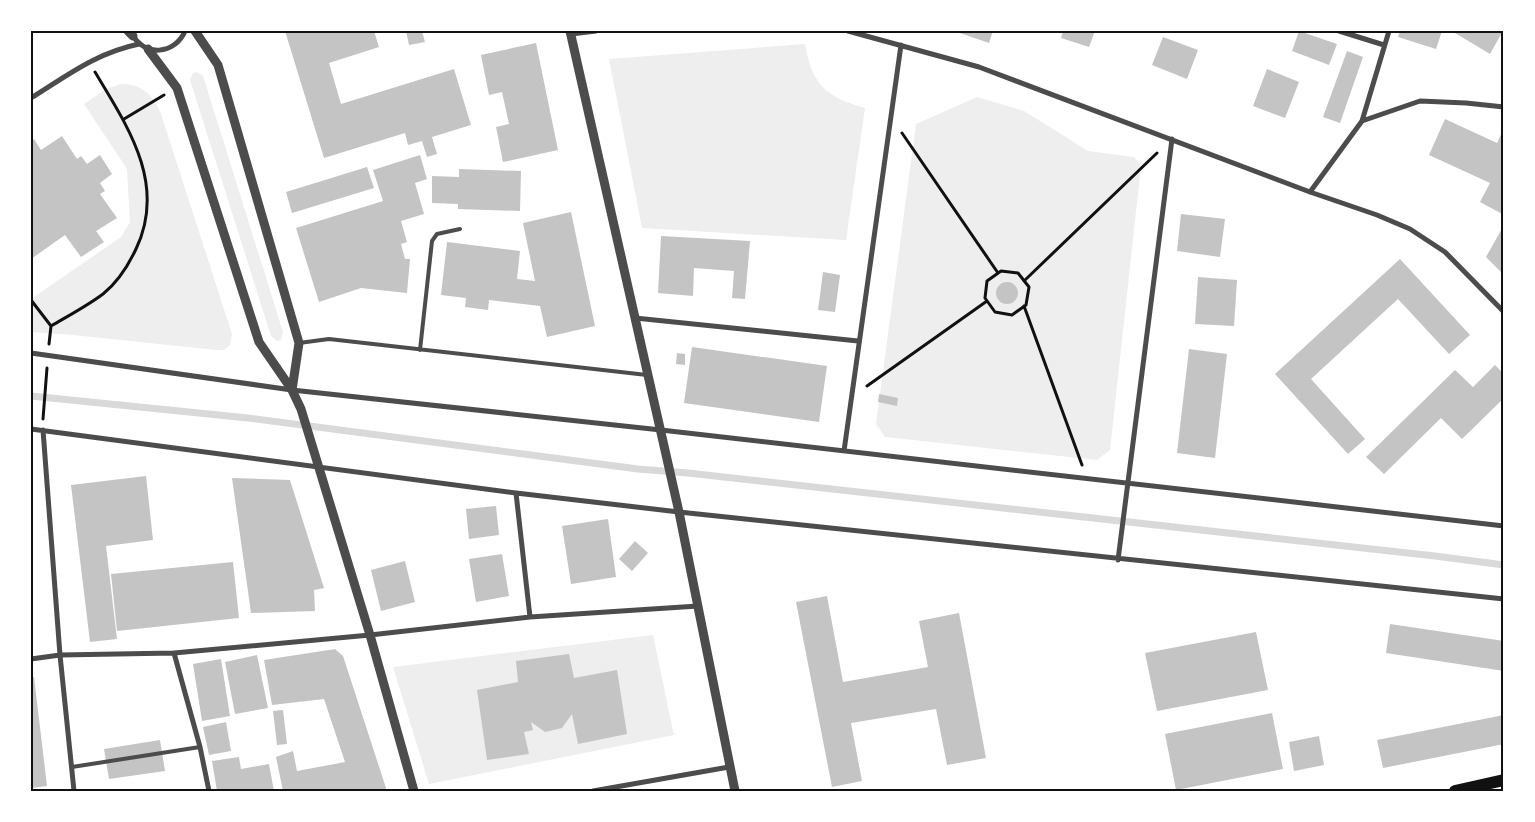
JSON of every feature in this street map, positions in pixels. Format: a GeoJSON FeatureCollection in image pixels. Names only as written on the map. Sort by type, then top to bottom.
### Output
{"type":"FeatureCollection","features":[{"type":"Feature","properties":{"kind":"main road"},"geometry":{"type":"LineString","coordinates":[[1454,791],[1504,780]]}},
{"type":"Feature","properties":{"kind":"street"},"geometry":{"type":"LineString","coordinates":[[131,33],[139,44],[148,49],[158,51],[176,44],[185,31]]}},
{"type":"Feature","properties":{"kind":"street"},"geometry":{"type":"LineString","coordinates":[[196,31],[218,65],[299,343],[292,390]]}},
{"type":"Feature","properties":{"kind":"street"},"geometry":{"type":"LineString","coordinates":[[596,31],[571,32],[679,512],[735,791]]}},
{"type":"Feature","properties":{"kind":"street"},"geometry":{"type":"LineString","coordinates":[[848,31],[979,67],[1410,229],[1445,252],[1504,312]]}},
{"type":"Feature","properties":{"kind":"street"},"geometry":{"type":"LineString","coordinates":[[1339,31],[1384,45]]}},
{"type":"Feature","properties":{"kind":"street"},"geometry":{"type":"LineString","coordinates":[[1310,192],[1362,121],[1389,31]]}},
{"type":"Feature","properties":{"kind":"street"},"geometry":{"type":"LineString","coordinates":[[31,98],[88,61],[123,47],[139,44]]}},
{"type":"Feature","properties":{"kind":"street"},"geometry":{"type":"LineString","coordinates":[[844,451],[901,45]]}},
{"type":"Feature","properties":{"kind":"street"},"geometry":{"type":"LineString","coordinates":[[148,49],[177,88],[260,342],[292,390],[301,409],[370,635],[414,791]]}},
{"type":"Feature","properties":{"kind":"street"},"geometry":{"type":"LineString","coordinates":[[1362,121],[1420,101],[1504,107]]}},
{"type":"Feature","properties":{"kind":"street"},"geometry":{"type":"LineString","coordinates":[[1118,560],[1172,139]]}},
{"type":"Feature","properties":{"kind":"street"},"geometry":{"type":"LineString","coordinates":[[634,318],[858,341]]}},
{"type":"Feature","properties":{"kind":"street"},"geometry":{"type":"LineString","coordinates":[[31,353],[292,390],[1504,526]]}},
{"type":"Feature","properties":{"kind":"street"},"geometry":{"type":"LineString","coordinates":[[31,429],[516,493],[679,512],[1118,560],[1504,599]]}},
{"type":"Feature","properties":{"kind":"street"},"geometry":{"type":"LineString","coordinates":[[42,430],[60,655],[74,791]]}},
{"type":"Feature","properties":{"kind":"street"},"geometry":{"type":"LineString","coordinates":[[516,493],[530,617]]}},
{"type":"Feature","properties":{"kind":"street"},"geometry":{"type":"LineString","coordinates":[[31,659],[60,655],[174,653],[370,635],[530,617],[699,606]]}},
{"type":"Feature","properties":{"kind":"street"},"geometry":{"type":"LineString","coordinates":[[174,653],[210,791]]}},
{"type":"Feature","properties":{"kind":"street"},"geometry":{"type":"LineString","coordinates":[[593,791],[729,767]]}},
{"type":"Feature","properties":{"kind":"lane"},"geometry":{"type":"LineString","coordinates":[[420,350],[432,241],[437,234],[460,229]]}},
{"type":"Feature","properties":{"kind":"lane"},"geometry":{"type":"LineString","coordinates":[[299,343],[328,339],[647,375]]}},
{"type":"Feature","properties":{"kind":"lane"},"geometry":{"type":"LineString","coordinates":[[72,767],[200,747]]}},
{"type":"Feature","properties":{"kind":"path"},"geometry":{"type":"LineString","coordinates":[[51,326],[102,294],[120,277],[132,259],[147,219],[147,192],[137,149],[124,119],[88,61]]}},
{"type":"Feature","properties":{"kind":"path"},"geometry":{"type":"LineString","coordinates":[[124,119],[177,88]]}},
{"type":"Feature","properties":{"kind":"path"},"geometry":{"type":"LineString","coordinates":[[891,117],[998,273]]}},
{"type":"Feature","properties":{"kind":"path"},"geometry":{"type":"LineString","coordinates":[[1024,281],[1172,139]]}},
{"type":"Feature","properties":{"kind":"path"},"geometry":{"type":"LineString","coordinates":[[1001,271],[1018,273],[1029,287],[1026,304],[1012,315],[995,312],[985,298],[987,281],[998,273],[1001,271]]}},
{"type":"Feature","properties":{"kind":"path"},"geometry":{"type":"LineString","coordinates":[[31,300],[51,326],[42,430]]}},
{"type":"Feature","properties":{"kind":"path"},"geometry":{"type":"LineString","coordinates":[[850,398],[987,301]]}},
{"type":"Feature","properties":{"kind":"path"},"geometry":{"type":"LineString","coordinates":[[1024,306],[1086,478]]}},
{"type":"Feature","properties":{"kind":"shaded area"},"geometry":{"type":"Polygon","coordinates":[[[805,44],[812,70],[823,87],[840,99],[865,108],[846,240],[642,228],[609,59],[805,44]]]}},
{"type":"Feature","properties":{"kind":"shaded area"},"geometry":{"type":"Polygon","coordinates":[[[197,72],[203,76],[283,332],[281,340],[277,341],[271,336],[190,80],[193,73],[197,72]]]}},
{"type":"Feature","properties":{"kind":"shaded area"},"geometry":{"type":"Polygon","coordinates":[[[121,84],[128,84],[145,91],[160,111],[232,334],[230,345],[224,350],[31,332],[31,299],[121,237],[130,222],[127,169],[84,104],[106,89],[121,84]]]}},
{"type":"Feature","properties":{"kind":"shaded area"},"geometry":{"type":"Polygon","coordinates":[[[977,97],[1024,111],[1088,151],[1134,157],[1141,166],[1110,450],[1097,460],[885,437],[876,424],[916,124],[977,97]]]}},
{"type":"Feature","properties":{"kind":"shaded area"},"geometry":{"type":"Polygon","coordinates":[[[653,635],[674,735],[429,784],[393,667],[653,635]]]}},
{"type":"Feature","properties":{"kind":"building"},"geometry":{"type":"Polygon","coordinates":[[[285,31],[374,31],[379,47],[329,63],[341,104],[454,69],[471,125],[432,137],[437,154],[427,157],[422,141],[408,145],[405,133],[324,158],[285,31]]]}},
{"type":"Feature","properties":{"kind":"building"},"geometry":{"type":"Polygon","coordinates":[[[406,31],[422,31],[425,42],[409,45],[406,31]]]}},
{"type":"Feature","properties":{"kind":"building"},"geometry":{"type":"Polygon","coordinates":[[[954,31],[993,31],[989,43],[954,31]]]}},
{"type":"Feature","properties":{"kind":"building"},"geometry":{"type":"Polygon","coordinates":[[[1063,31],[1095,31],[1089,47],[1061,38],[1063,31]]]}},
{"type":"Feature","properties":{"kind":"building"},"geometry":{"type":"Polygon","coordinates":[[[1299,31],[1337,44],[1329,65],[1292,51],[1299,31]]]}},
{"type":"Feature","properties":{"kind":"building"},"geometry":{"type":"Polygon","coordinates":[[[1400,31],[1442,31],[1436,49],[1398,37],[1400,31]]]}},
{"type":"Feature","properties":{"kind":"building"},"geometry":{"type":"Polygon","coordinates":[[[1456,31],[1503,31],[1490,54],[1455,33],[1456,31]]]}},
{"type":"Feature","properties":{"kind":"building"},"geometry":{"type":"Polygon","coordinates":[[[1163,37],[1198,50],[1187,79],[1152,65],[1163,37]]]}},
{"type":"Feature","properties":{"kind":"building"},"geometry":{"type":"Polygon","coordinates":[[[536,43],[558,150],[503,162],[496,127],[509,124],[502,92],[489,95],[481,55],[536,43]]]}},
{"type":"Feature","properties":{"kind":"building"},"geometry":{"type":"Polygon","coordinates":[[[1347,51],[1363,57],[1340,123],[1323,117],[1347,51]]]}},
{"type":"Feature","properties":{"kind":"building"},"geometry":{"type":"Polygon","coordinates":[[[1267,69],[1299,82],[1285,118],[1253,106],[1267,69]]]}},
{"type":"Feature","properties":{"kind":"building"},"geometry":{"type":"Polygon","coordinates":[[[1445,119],[1497,143],[1504,128],[1504,215],[1480,202],[1490,183],[1429,155],[1445,119]]]}},
{"type":"Feature","properties":{"kind":"building"},"geometry":{"type":"Polygon","coordinates":[[[62,136],[77,159],[81,156],[87,164],[100,155],[112,174],[100,183],[105,191],[100,194],[117,218],[96,231],[104,242],[81,257],[65,235],[31,259],[31,141],[34,139],[41,150],[62,136]]]}},
{"type":"Feature","properties":{"kind":"building"},"geometry":{"type":"Polygon","coordinates":[[[420,155],[427,179],[415,183],[424,214],[401,221],[407,242],[401,244],[405,259],[410,259],[407,293],[361,288],[319,302],[296,228],[383,201],[373,170],[420,155]]]}},
{"type":"Feature","properties":{"kind":"building"},"geometry":{"type":"Polygon","coordinates":[[[367,167],[374,188],[292,213],[286,192],[367,167]]]}},
{"type":"Feature","properties":{"kind":"building"},"geometry":{"type":"Polygon","coordinates":[[[459,169],[521,171],[520,211],[458,209],[458,204],[432,203],[432,176],[459,177],[459,169]]]}},
{"type":"Feature","properties":{"kind":"building"},"geometry":{"type":"Polygon","coordinates":[[[571,212],[595,326],[547,337],[540,306],[489,300],[488,310],[465,307],[466,298],[441,295],[447,242],[520,251],[517,279],[535,281],[523,223],[571,212]]]}},
{"type":"Feature","properties":{"kind":"building"},"geometry":{"type":"Polygon","coordinates":[[[1181,214],[1225,219],[1220,257],[1177,251],[1181,214]]]}},
{"type":"Feature","properties":{"kind":"building"},"geometry":{"type":"Polygon","coordinates":[[[1504,225],[1504,275],[1486,257],[1504,225]]]}},
{"type":"Feature","properties":{"kind":"building"},"geometry":{"type":"Polygon","coordinates":[[[661,236],[750,241],[745,299],[732,298],[734,271],[694,268],[693,296],[658,293],[661,236]]]}},
{"type":"Feature","properties":{"kind":"building"},"geometry":{"type":"Polygon","coordinates":[[[1400,259],[1470,335],[1449,354],[1398,299],[1311,379],[1365,439],[1348,454],[1275,374],[1400,259]]]}},
{"type":"Feature","properties":{"kind":"building"},"geometry":{"type":"Polygon","coordinates":[[[823,272],[840,275],[835,312],[818,310],[823,272]]]}},
{"type":"Feature","properties":{"kind":"building"},"geometry":{"type":"Polygon","coordinates":[[[1198,277],[1237,280],[1234,326],[1195,324],[1198,277]]]}},
{"type":"Feature","properties":{"kind":"building"},"geometry":{"type":"Polygon","coordinates":[[[1003,282],[1011,282],[1018,289],[1018,297],[1011,304],[1003,304],[996,297],[996,289],[1003,282]]]}},
{"type":"Feature","properties":{"kind":"building"},"geometry":{"type":"Polygon","coordinates":[[[692,347],[827,366],[819,422],[684,403],[692,347]]]}},
{"type":"Feature","properties":{"kind":"building"},"geometry":{"type":"Polygon","coordinates":[[[1189,349],[1227,354],[1215,458],[1177,453],[1189,349]]]}},
{"type":"Feature","properties":{"kind":"building"},"geometry":{"type":"Polygon","coordinates":[[[677,353],[685,354],[685,365],[676,364],[677,353]]]}},
{"type":"Feature","properties":{"kind":"building"},"geometry":{"type":"Polygon","coordinates":[[[1495,365],[1504,374],[1504,398],[1462,439],[1441,418],[1384,474],[1366,457],[1455,370],[1473,387],[1495,365]]]}},
{"type":"Feature","properties":{"kind":"building"},"geometry":{"type":"Polygon","coordinates":[[[879,394],[898,398],[897,406],[878,402],[879,394]]]}},
{"type":"Feature","properties":{"kind":"building"},"geometry":{"type":"Polygon","coordinates":[[[146,476],[153,540],[106,546],[117,639],[90,642],[71,485],[146,476]]]}},
{"type":"Feature","properties":{"kind":"building"},"geometry":{"type":"Polygon","coordinates":[[[232,478],[290,480],[324,588],[314,590],[315,611],[251,613],[232,478]]]}},
{"type":"Feature","properties":{"kind":"building"},"geometry":{"type":"Polygon","coordinates":[[[496,506],[499,535],[469,539],[466,509],[496,506]]]}},
{"type":"Feature","properties":{"kind":"building"},"geometry":{"type":"Polygon","coordinates":[[[608,519],[616,577],[571,584],[562,526],[608,519]]]}},
{"type":"Feature","properties":{"kind":"building"},"geometry":{"type":"Polygon","coordinates":[[[635,541],[648,553],[632,571],[619,559],[635,541]]]}},
{"type":"Feature","properties":{"kind":"building"},"geometry":{"type":"Polygon","coordinates":[[[502,554],[509,596],[476,602],[469,559],[502,554]]]}},
{"type":"Feature","properties":{"kind":"building"},"geometry":{"type":"Polygon","coordinates":[[[405,561],[415,602],[381,611],[371,570],[405,561]]]}},
{"type":"Feature","properties":{"kind":"building"},"geometry":{"type":"Polygon","coordinates":[[[233,562],[239,618],[117,631],[111,574],[233,562]]]}},
{"type":"Feature","properties":{"kind":"building"},"geometry":{"type":"Polygon","coordinates":[[[827,596],[843,682],[928,667],[919,621],[959,613],[986,758],[947,765],[936,709],[851,723],[862,781],[832,787],[796,602],[827,596]]]}},
{"type":"Feature","properties":{"kind":"building"},"geometry":{"type":"Polygon","coordinates":[[[1390,624],[1504,641],[1504,671],[1386,653],[1390,624]]]}},
{"type":"Feature","properties":{"kind":"building"},"geometry":{"type":"Polygon","coordinates":[[[1256,632],[1268,690],[1157,711],[1145,653],[1256,632]]]}},
{"type":"Feature","properties":{"kind":"building"},"geometry":{"type":"Polygon","coordinates":[[[335,649],[343,656],[386,788],[385,791],[283,791],[276,757],[293,751],[297,771],[345,762],[324,699],[272,705],[264,660],[335,649]]]}},
{"type":"Feature","properties":{"kind":"building"},"geometry":{"type":"Polygon","coordinates":[[[569,654],[574,678],[617,670],[627,734],[578,744],[572,714],[562,728],[545,732],[531,722],[533,730],[524,732],[529,754],[487,760],[477,690],[518,682],[516,661],[569,654]]]}},
{"type":"Feature","properties":{"kind":"building"},"geometry":{"type":"Polygon","coordinates":[[[257,655],[268,708],[235,714],[225,662],[257,655]]]}},
{"type":"Feature","properties":{"kind":"building"},"geometry":{"type":"Polygon","coordinates":[[[221,659],[230,716],[202,721],[193,664],[221,659]]]}},
{"type":"Feature","properties":{"kind":"building"},"geometry":{"type":"Polygon","coordinates":[[[31,677],[34,677],[47,786],[31,788],[31,677]]]}},
{"type":"Feature","properties":{"kind":"building"},"geometry":{"type":"Polygon","coordinates":[[[283,710],[287,744],[277,745],[273,711],[283,710]]]}},
{"type":"Feature","properties":{"kind":"building"},"geometry":{"type":"Polygon","coordinates":[[[1272,713],[1283,769],[1176,790],[1165,734],[1272,713]]]}},
{"type":"Feature","properties":{"kind":"building"},"geometry":{"type":"Polygon","coordinates":[[[1504,715],[1504,744],[1383,768],[1377,740],[1504,715]]]}},
{"type":"Feature","properties":{"kind":"building"},"geometry":{"type":"Polygon","coordinates":[[[226,722],[231,751],[209,755],[203,727],[226,722]]]}},
{"type":"Feature","properties":{"kind":"building"},"geometry":{"type":"Polygon","coordinates":[[[1319,736],[1324,765],[1294,771],[1289,742],[1319,736]]]}},
{"type":"Feature","properties":{"kind":"building"},"geometry":{"type":"Polygon","coordinates":[[[160,740],[165,771],[109,779],[104,749],[160,740]]]}},
{"type":"Feature","properties":{"kind":"building"},"geometry":{"type":"Polygon","coordinates":[[[239,757],[241,769],[269,764],[274,791],[217,791],[212,761],[239,757]]]}},
{"type":"Feature","properties":{"kind":"waterway"},"geometry":{"type":"LineString","coordinates":[[31,396],[248,418],[638,469],[688,473],[1504,565]]}}]}
